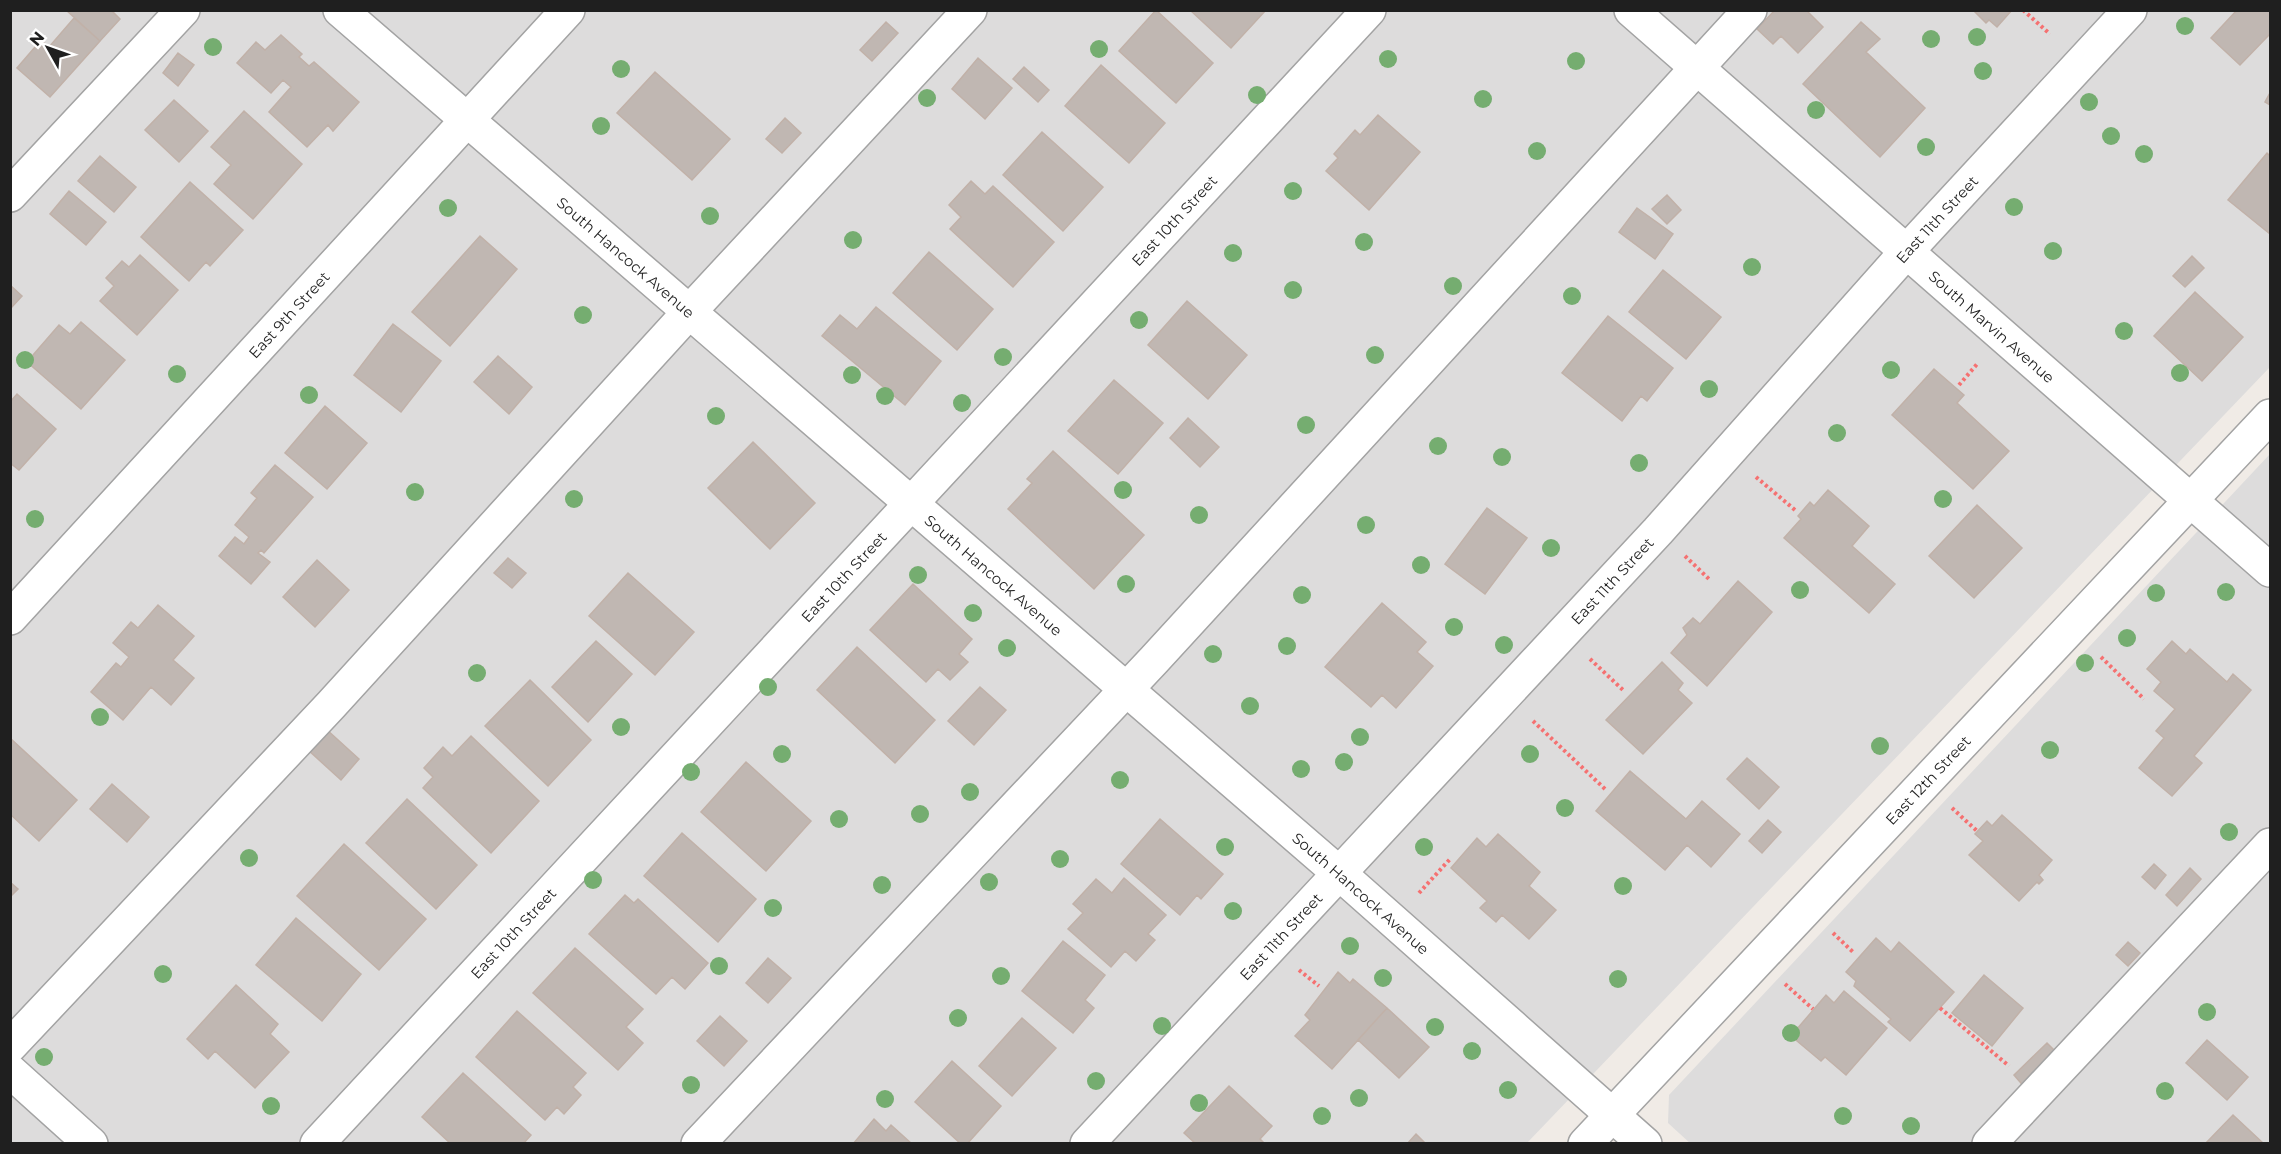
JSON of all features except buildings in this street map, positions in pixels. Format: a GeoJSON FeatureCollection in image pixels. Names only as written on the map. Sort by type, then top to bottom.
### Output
{"type":"FeatureCollection","features":[{"type":"Feature","properties":{"kind":"street"},"geometry":{"type":"LineString","coordinates":[[10,195],[183,10]]}},
{"type":"Feature","properties":{"kind":"street","name":"South Hancock Avenue"},"geometry":{"type":"LineString","coordinates":[[340,10],[1127,689],[1645,1143]]}},
{"type":"Feature","properties":{"kind":"street","name":"East 9th Street"},"geometry":{"type":"LineString","coordinates":[[10,618],[568,10]]}},
{"type":"Feature","properties":{"kind":"street"},"geometry":{"type":"LineString","coordinates":[[10,1046],[331,705],[690,311],[970,10]]}},
{"type":"Feature","properties":{"kind":"street","name":"East 10th Street"},"geometry":{"type":"LineString","coordinates":[[317,1143],[1369,10]]}},
{"type":"Feature","properties":{"kind":"street","name":"South Marvin Avenue"},"geometry":{"type":"LineString","coordinates":[[1631,10],[2271,570]]}},
{"type":"Feature","properties":{"kind":"street"},"geometry":{"type":"LineString","coordinates":[[698,1143],[1127,689],[1404,391],[1750,10]]}},
{"type":"Feature","properties":{"kind":"street","name":"East 11th Street"},"geometry":{"type":"LineString","coordinates":[[1087,1143],[1658,531],[1906,251],[2130,10]]}},
{"type":"Feature","properties":{"kind":"street","name":"East 12th Street"},"geometry":{"type":"LineString","coordinates":[[1585,1143],[2271,416]]}},
{"type":"Feature","properties":{"kind":"street"},"geometry":{"type":"LineString","coordinates":[[1989,1143],[2271,845]]}},
{"type":"Feature","properties":{"kind":"street"},"geometry":{"type":"LineString","coordinates":[[10,1071],[92,1143]]}},
{"type":"Feature","properties":{"kind":"path"},"geometry":{"type":"LineString","coordinates":[[2023,10],[2050,34]]}},
{"type":"Feature","properties":{"kind":"path"},"geometry":{"type":"LineString","coordinates":[[1959,385],[1979,362]]}},
{"type":"Feature","properties":{"kind":"path"},"geometry":{"type":"LineString","coordinates":[[1751,472],[1795,510]]}},
{"type":"Feature","properties":{"kind":"path"},"geometry":{"type":"LineString","coordinates":[[1564,633],[1623,690]]}},
{"type":"Feature","properties":{"kind":"path"},"geometry":{"type":"LineString","coordinates":[[2101,657],[2145,699]]}},
{"type":"Feature","properties":{"kind":"path"},"geometry":{"type":"LineString","coordinates":[[1506,695],[1605,789]]}},
{"type":"Feature","properties":{"kind":"path"},"geometry":{"type":"LineString","coordinates":[[1946,803],[1977,831]]}},
{"type":"Feature","properties":{"kind":"path"},"geometry":{"type":"LineString","coordinates":[[1419,893],[1451,858]]}},
{"type":"Feature","properties":{"kind":"path"},"geometry":{"type":"LineString","coordinates":[[1839,940],[1854,953]]}},
{"type":"Feature","properties":{"kind":"path"},"geometry":{"type":"LineString","coordinates":[[1297,967],[1319,986]]}},
{"type":"Feature","properties":{"kind":"path"},"geometry":{"type":"LineString","coordinates":[[1779,979],[1813,1009]]}},
{"type":"Feature","properties":{"kind":"path"},"geometry":{"type":"LineString","coordinates":[[1940,1008],[2009,1066]]}},
{"type":"Feature","properties":{"kind":"shaded area"},"geometry":{"type":"Polygon","coordinates":[[[10,11],[2270,11],[2270,367],[1527,1143],[11,1143],[10,11]]]}},
{"type":"Feature","properties":{"kind":"shaded area"},"geometry":{"type":"Polygon","coordinates":[[[2270,454],[2270,1143],[1691,1144],[1668,1123],[1669,1095],[2270,454]]]}}]}
